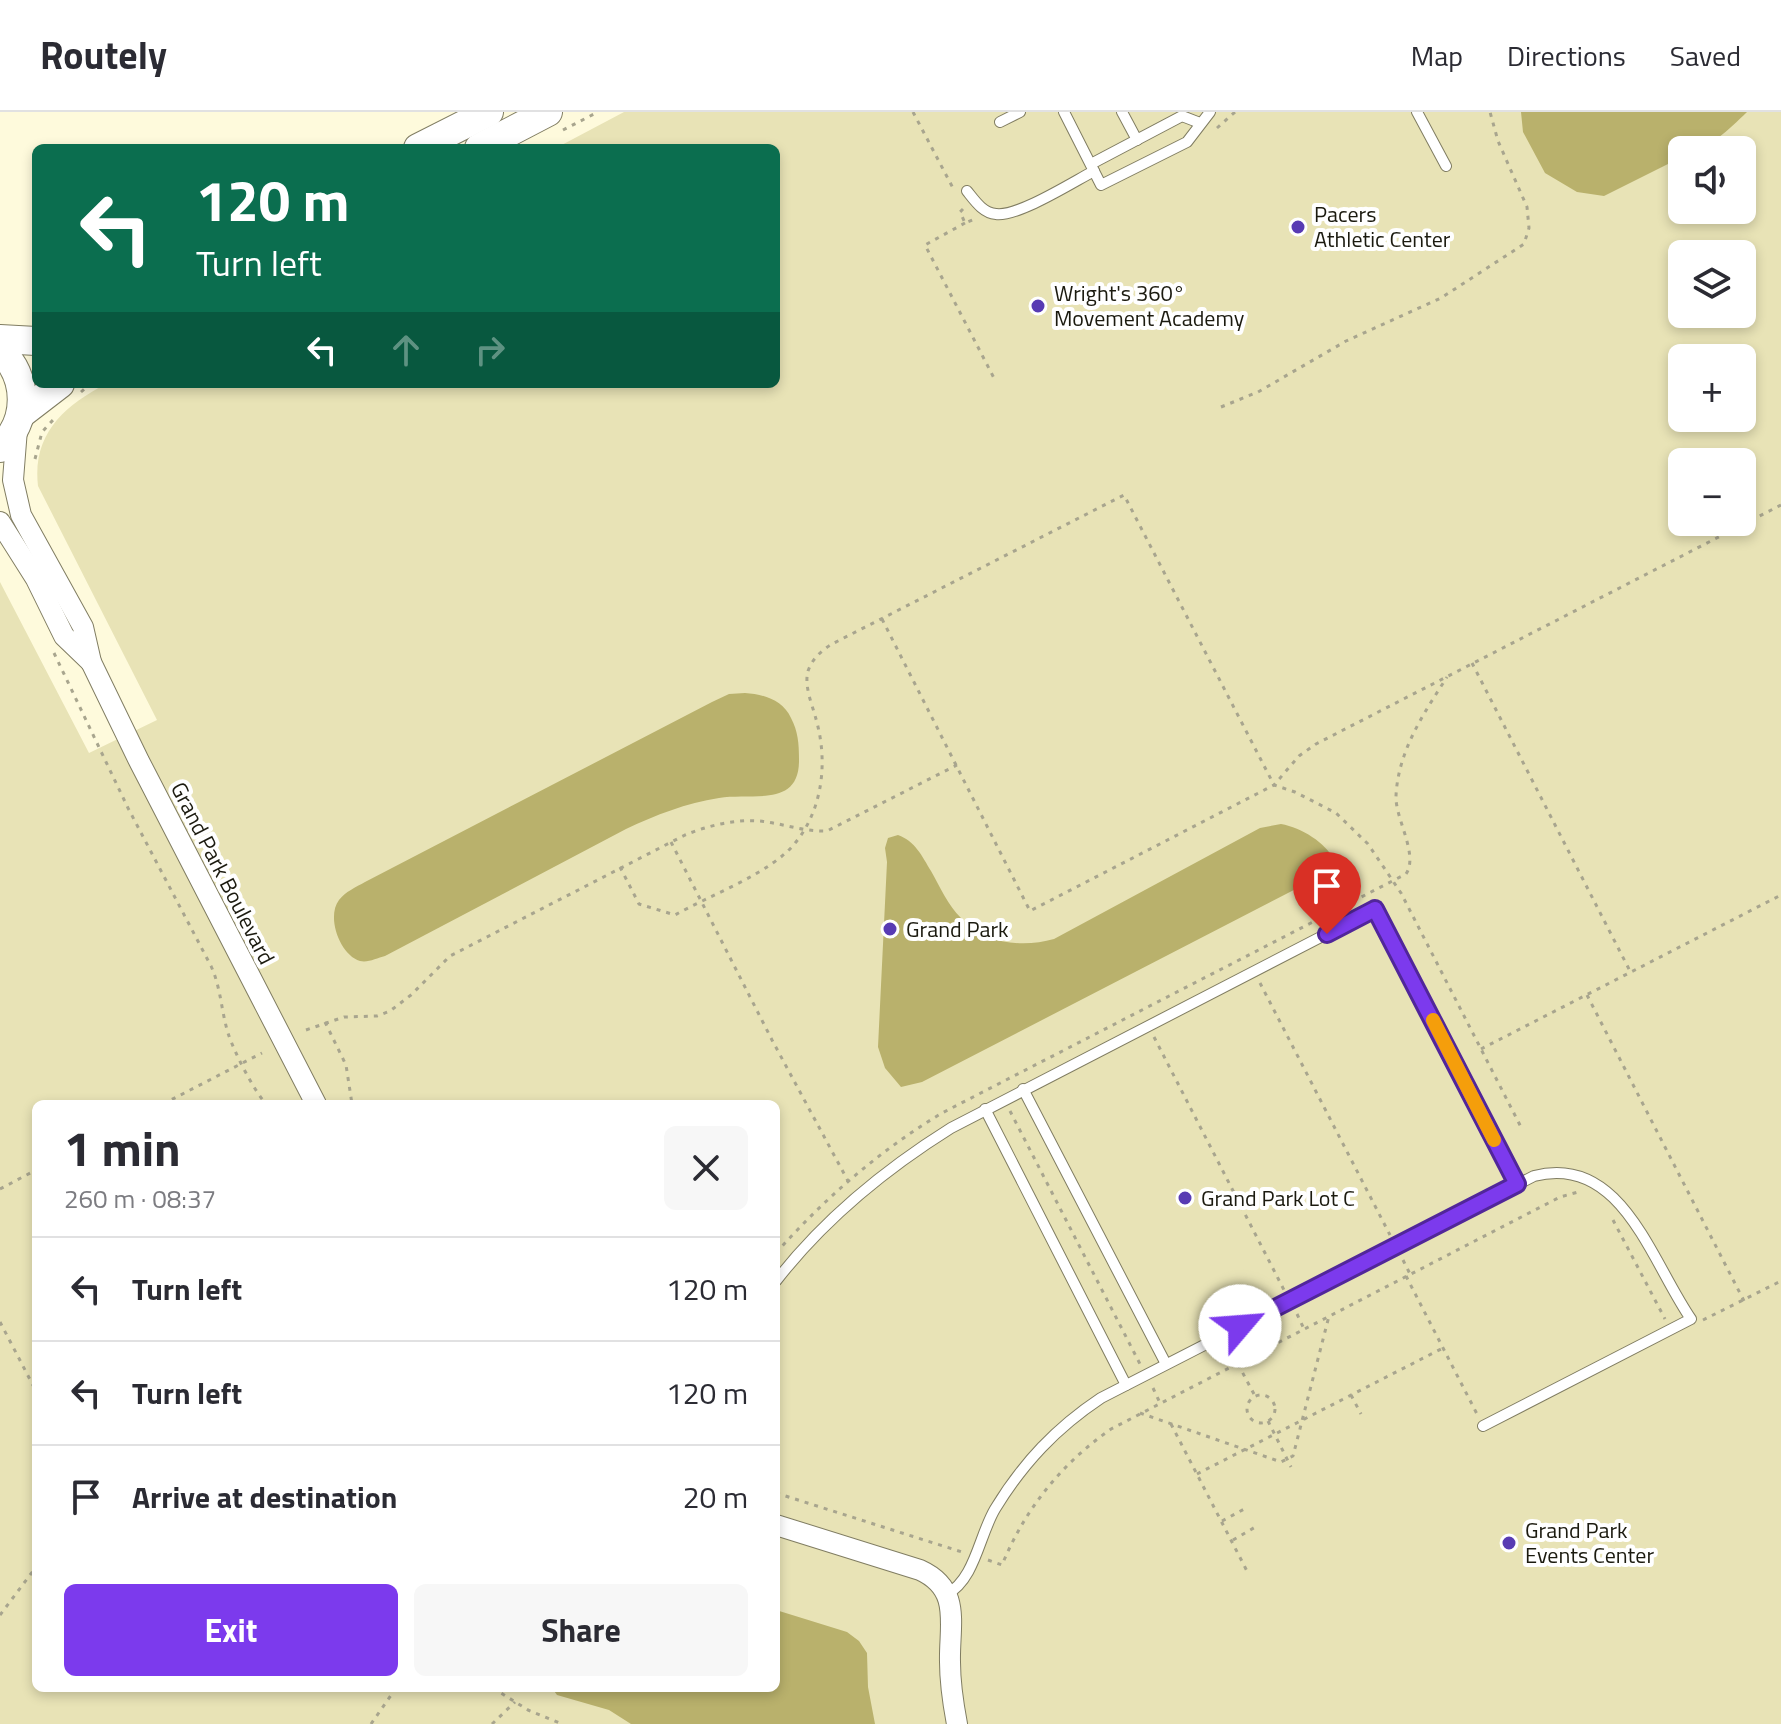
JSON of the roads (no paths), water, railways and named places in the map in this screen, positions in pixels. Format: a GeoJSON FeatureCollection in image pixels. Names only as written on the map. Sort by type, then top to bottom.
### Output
{"type":"FeatureCollection","features":[{"type":"Feature","properties":{"kind":"street"},"geometry":{"type":"LineString","coordinates":[[426,144],[489,112]]}},
{"type":"Feature","properties":{"kind":"street"},"geometry":{"type":"LineString","coordinates":[[487,144],[548,112]]}},
{"type":"Feature","properties":{"kind":"street"},"geometry":{"type":"LineString","coordinates":[[0,339],[32,341]]}},
{"type":"Feature","properties":{"kind":"street"},"geometry":{"type":"LineString","coordinates":[[0,350],[11,362],[21,384],[20,417],[14,432],[0,448]]}},
{"type":"Feature","properties":{"kind":"street"},"geometry":{"type":"LineString","coordinates":[[20,417],[55,388]]}},
{"type":"Feature","properties":{"kind":"street","name":"Grand Park Boulevard"},"geometry":{"type":"LineString","coordinates":[[20,417],[13,480],[21,515],[83,627],[91,662],[188,858],[314,1100]]}},
{"type":"Feature","properties":{"kind":"street","name":"Grand Park Boulevard"},"geometry":{"type":"LineString","coordinates":[[0,522],[36,579],[64,636],[91,662]]}},
{"type":"Feature","properties":{"kind":"street"},"geometry":{"type":"LineString","coordinates":[[780,1526],[920,1570],[940,1583],[947,1594],[952,1615],[950,1672],[957,1724]]}},
{"type":"Feature","properties":{"kind":"lane"},"geometry":{"type":"LineString","coordinates":[[1000,122],[1020,112]]}},
{"type":"Feature","properties":{"kind":"lane"},"geometry":{"type":"LineString","coordinates":[[1064,112],[1101,185],[1187,142],[1210,112]]}},
{"type":"Feature","properties":{"kind":"lane"},"geometry":{"type":"LineString","coordinates":[[1122,112],[1137,140]]}},
{"type":"Feature","properties":{"kind":"lane"},"geometry":{"type":"LineString","coordinates":[[1417,112],[1446,166]]}},
{"type":"Feature","properties":{"kind":"lane"},"geometry":{"type":"LineString","coordinates":[[962,194],[996,215],[1018,210],[1181,114],[1200,123]]}},
{"type":"Feature","properties":{"kind":"lane"},"geometry":{"type":"LineString","coordinates":[[780,1276],[851,1199],[920,1147],[1023,1089],[1375,909],[1517,1184]]}},
{"type":"Feature","properties":{"kind":"lane"},"geometry":{"type":"LineString","coordinates":[[1023,1089],[1166,1364]]}},
{"type":"Feature","properties":{"kind":"lane"},"geometry":{"type":"LineString","coordinates":[[985,1109],[1126,1385]]}},
{"type":"Feature","properties":{"kind":"lane"},"geometry":{"type":"LineString","coordinates":[[947,1594],[962,1583],[992,1513],[1021,1469],[1074,1416],[1166,1364],[1517,1184],[1551,1172],[1564,1171],[1590,1179],[1610,1194],[1638,1229],[1691,1319],[1483,1426]]}},
{"type":"Feature","properties":{"kind":"place","name":"Pacers Athletic Center"},"geometry":{"type":"Point","coordinates":[1298,227]}},
{"type":"Feature","properties":{"kind":"place","name":"Wright's 360° Movement Academy"},"geometry":{"type":"Point","coordinates":[1038,306]}},
{"type":"Feature","properties":{"kind":"place","name":"Grand Park"},"geometry":{"type":"Point","coordinates":[890,929]}},
{"type":"Feature","properties":{"kind":"place","name":"Grand Park Lot C"},"geometry":{"type":"Point","coordinates":[1185,1198]}},
{"type":"Feature","properties":{"kind":"place","name":"Grand Park Events Center"},"geometry":{"type":"Point","coordinates":[1509,1543]}}]}
